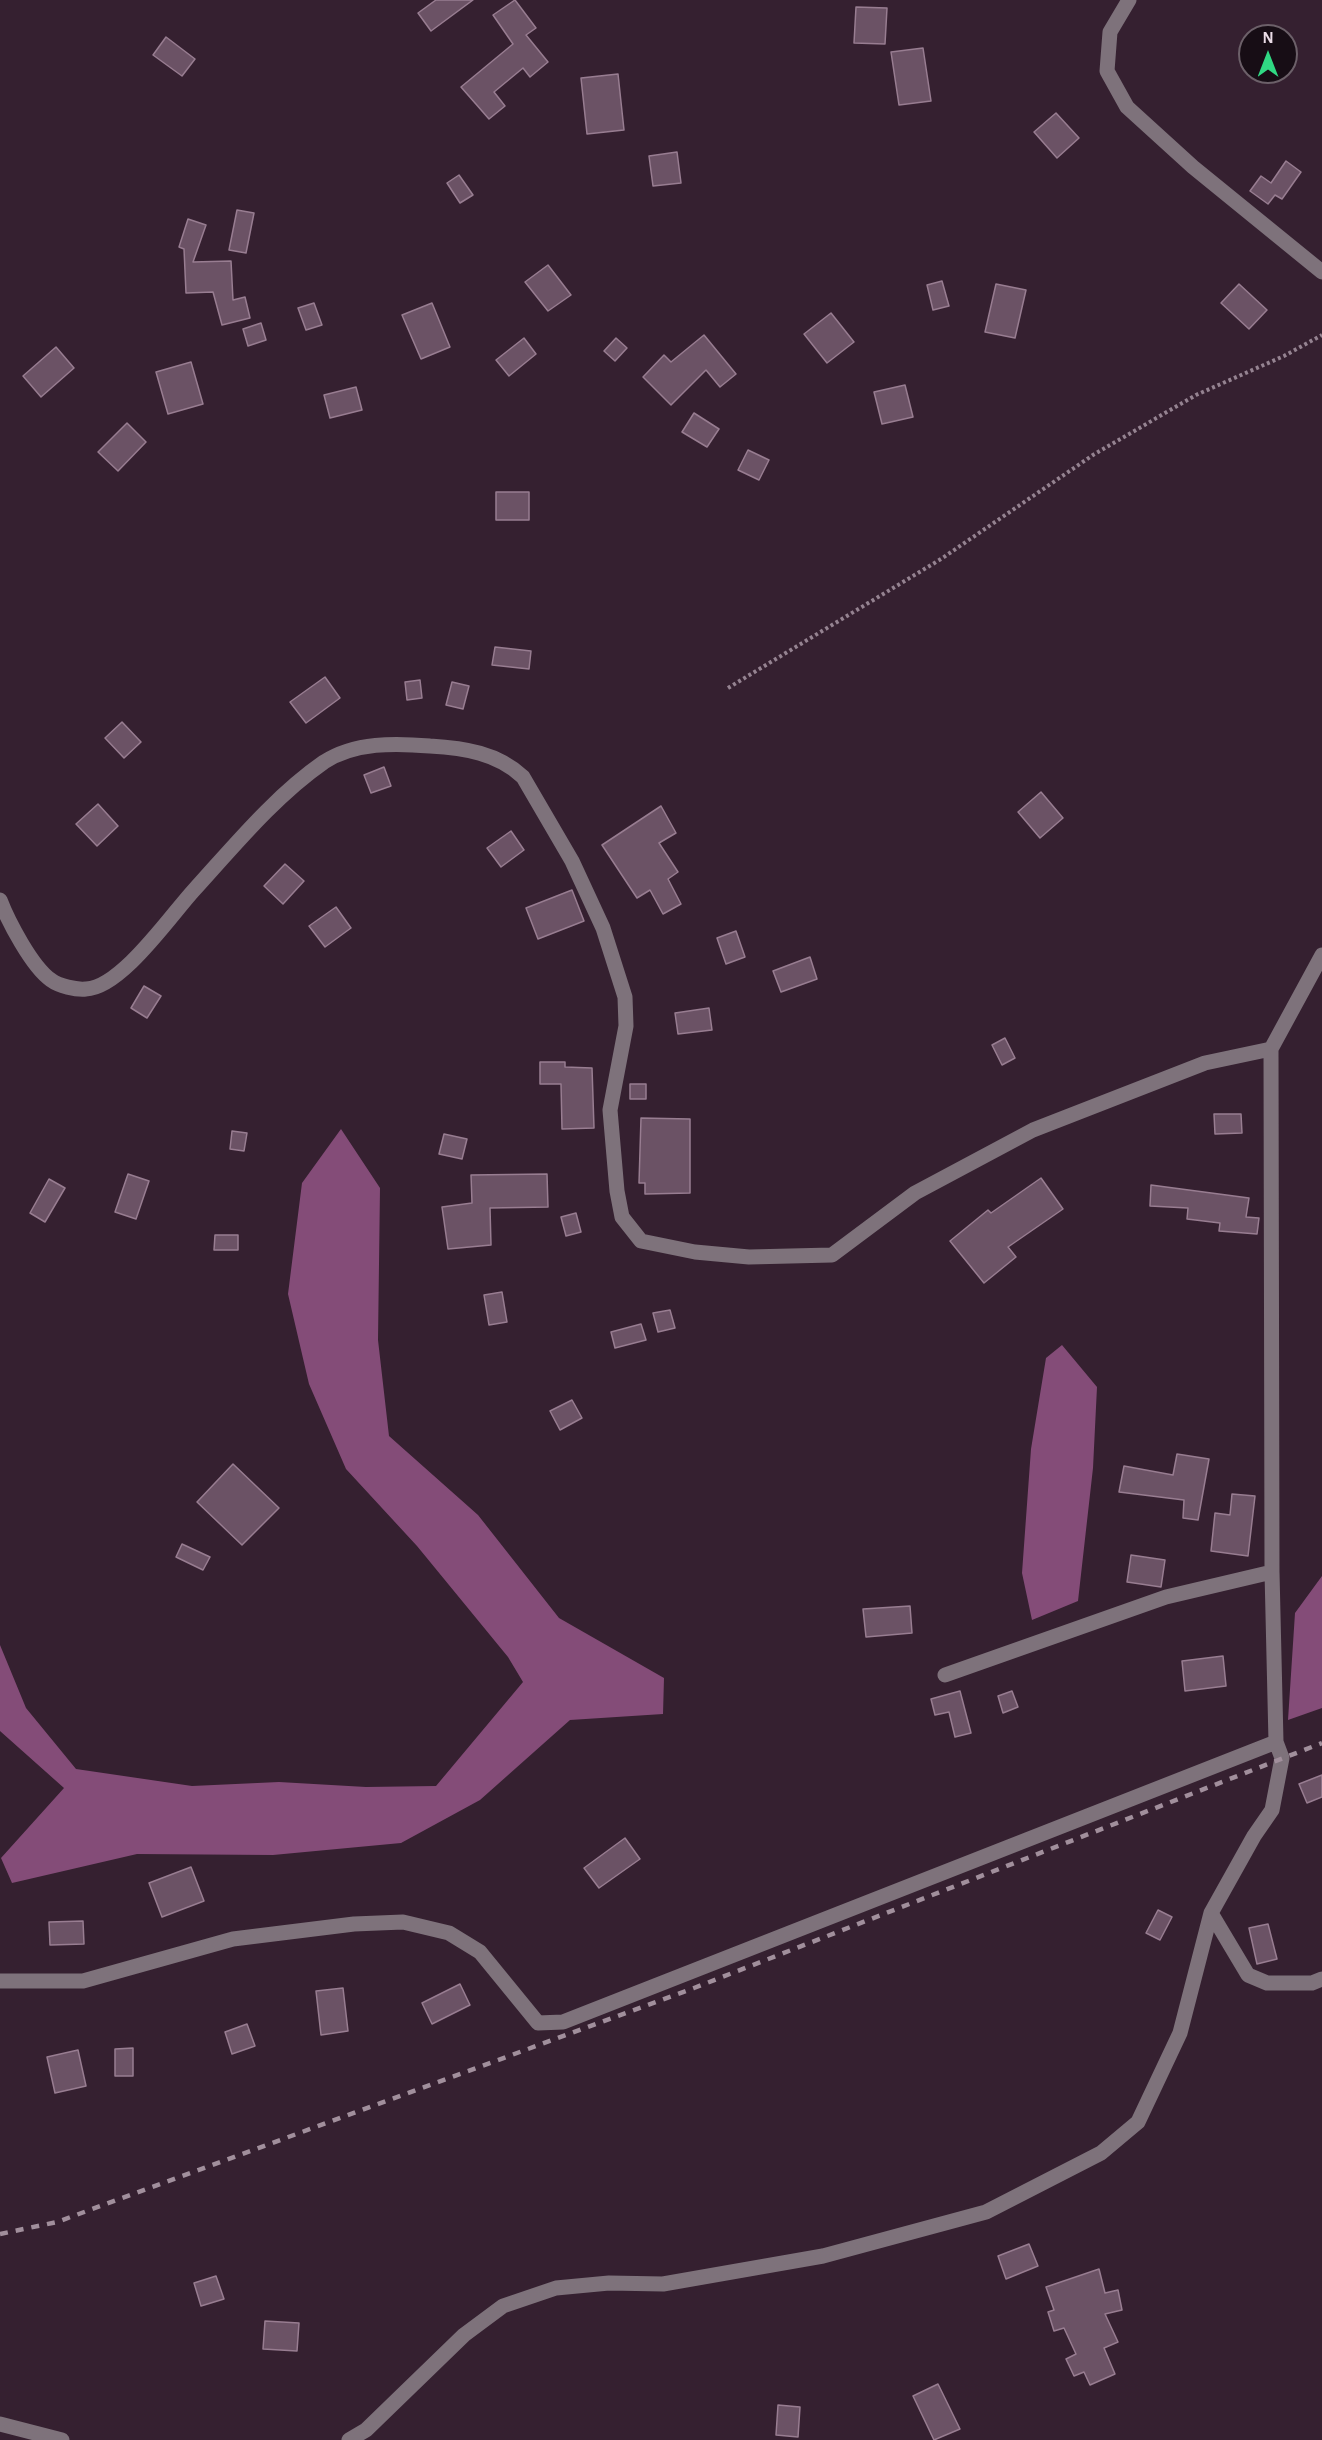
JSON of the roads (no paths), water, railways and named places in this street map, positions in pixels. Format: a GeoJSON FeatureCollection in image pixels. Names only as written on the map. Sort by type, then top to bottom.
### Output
{"type":"FeatureCollection","features":[{"type":"Feature","properties":{"kind":"street"},"geometry":{"type":"LineString","coordinates":[[1129,0],[1110,32],[1107,71],[1127,107],[1193,167],[1322,272]]}},
{"type":"Feature","properties":{"kind":"street"},"geometry":{"type":"LineString","coordinates":[[0,900],[12,926],[39,968],[51,980],[87,990],[109,981],[140,954],[192,891],[281,798],[326,762],[355,749],[395,743],[468,748],[511,766],[523,777],[572,861],[603,928],[625,997],[626,1026],[610,1110],[622,1217],[641,1241],[695,1252],[749,1257],[832,1255],[915,1193],[1033,1131],[1205,1063],[1271,1049]]}},
{"type":"Feature","properties":{"kind":"street"},"geometry":{"type":"LineString","coordinates":[[349,2440],[366,2430],[464,2335],[503,2306],[556,2288],[609,2283],[663,2284],[824,2256],[986,2212],[1101,2153],[1138,2122],[1159,2082],[1180,2033],[1211,1913],[1254,1836],[1272,1810],[1282,1758],[1276,1742],[1272,1572],[1271,1049],[1322,955]]}},
{"type":"Feature","properties":{"kind":"street"},"geometry":{"type":"LineString","coordinates":[[945,1675],[1166,1597],[1272,1572]]}},
{"type":"Feature","properties":{"kind":"street"},"geometry":{"type":"LineString","coordinates":[[0,1981],[83,1981],[233,1939],[354,1924],[403,1922],[449,1933],[480,1952],[538,2023],[563,2022],[1276,1742]]}},
{"type":"Feature","properties":{"kind":"street"},"geometry":{"type":"LineString","coordinates":[[1211,1913],[1248,1975],[1268,1983],[1312,1983],[1322,1979]]}},
{"type":"Feature","properties":{"kind":"street"},"geometry":{"type":"LineString","coordinates":[[0,2424],[62,2440]]}},
{"type":"Feature","properties":{"kind":"railway"},"geometry":{"type":"LineString","coordinates":[[0,2234],[57,2222],[694,1988],[1322,1743]]}}]}
